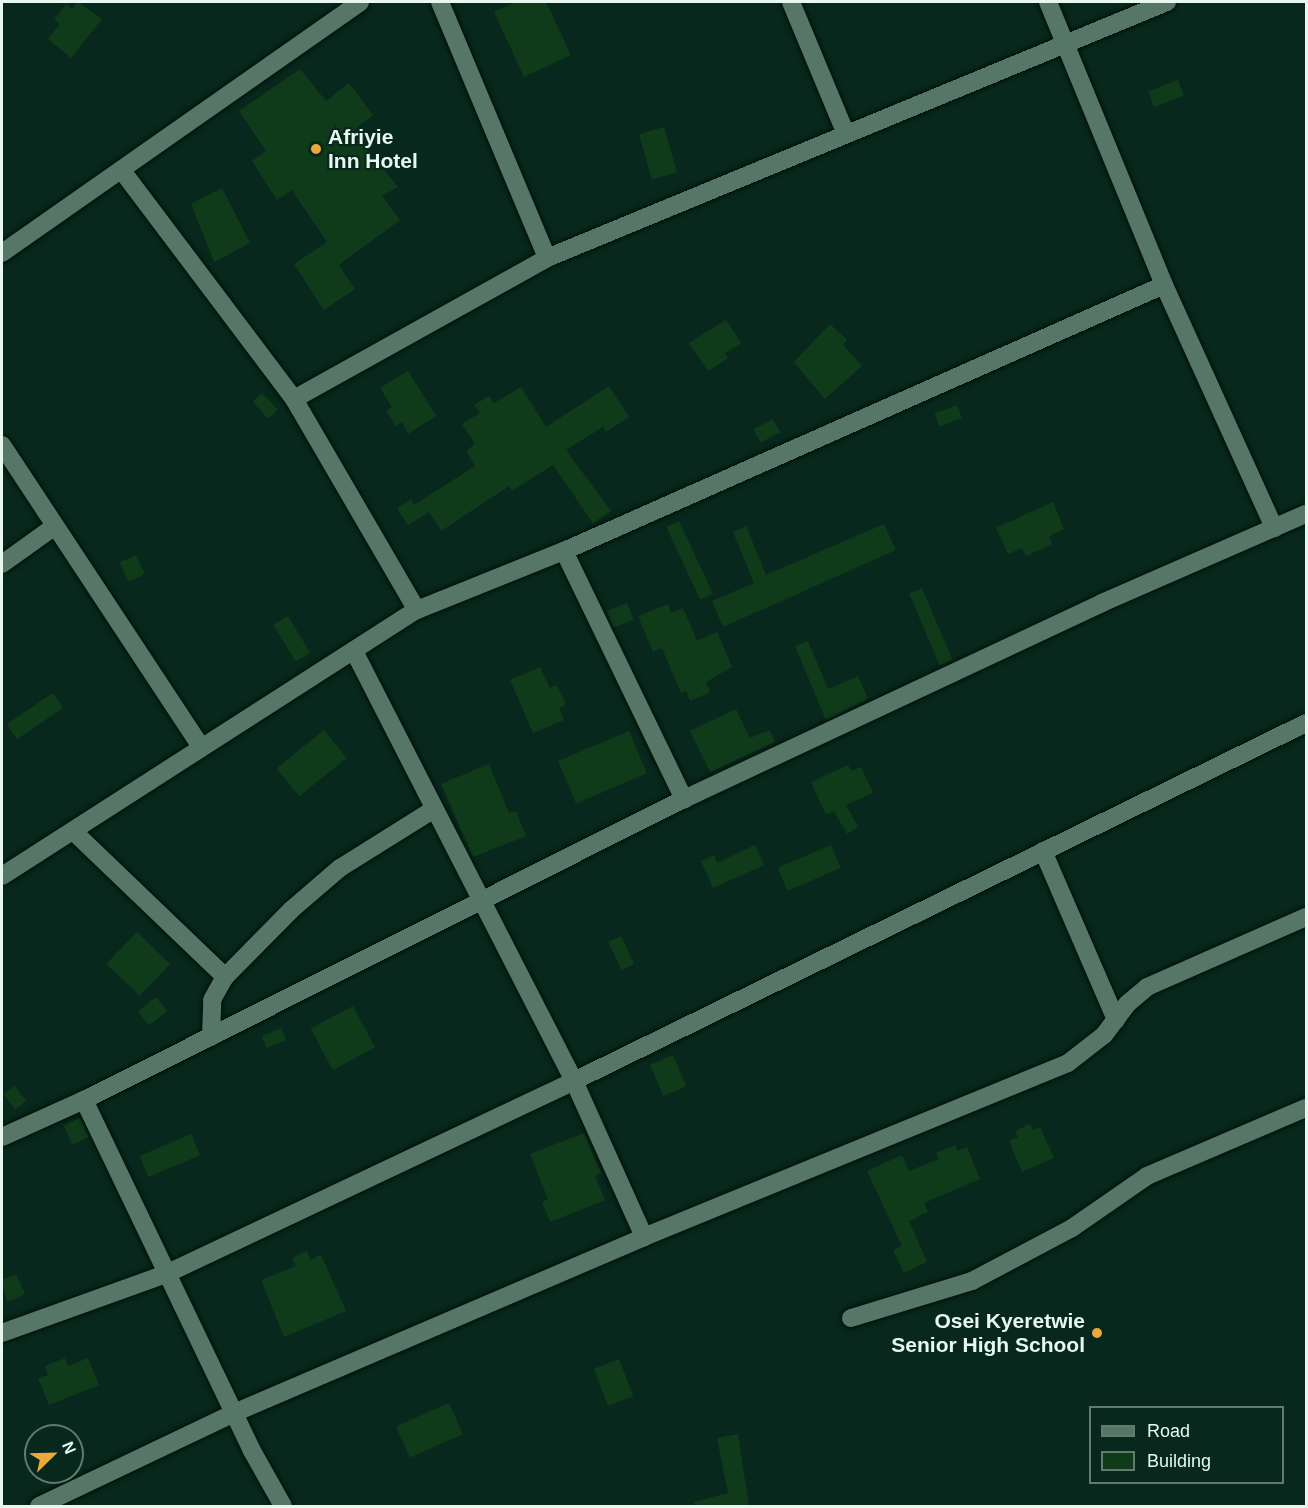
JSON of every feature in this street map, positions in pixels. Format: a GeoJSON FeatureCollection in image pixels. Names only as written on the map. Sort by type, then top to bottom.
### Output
{"type":"FeatureCollection","features":[{"type":"Feature","properties":{"kind":"street"},"geometry":{"type":"LineString","coordinates":[[2,254],[123,172],[360,2]]}},
{"type":"Feature","properties":{"kind":"street"},"geometry":{"type":"LineString","coordinates":[[440,2],[547,258]]}},
{"type":"Feature","properties":{"kind":"street"},"geometry":{"type":"LineString","coordinates":[[791,2],[845,132]]}},
{"type":"Feature","properties":{"kind":"street"},"geometry":{"type":"LineString","coordinates":[[1047,2],[1164,285],[1274,528]]}},
{"type":"Feature","properties":{"kind":"street"},"geometry":{"type":"LineString","coordinates":[[294,399],[547,258],[845,132],[1167,2]]}},
{"type":"Feature","properties":{"kind":"street"},"geometry":{"type":"LineString","coordinates":[[123,172],[294,399],[417,610]]}},
{"type":"Feature","properties":{"kind":"street"},"geometry":{"type":"LineString","coordinates":[[2,876],[201,747],[355,653],[417,610],[564,550],[1164,285]]}},
{"type":"Feature","properties":{"kind":"street"},"geometry":{"type":"LineString","coordinates":[[2,445],[201,747]]}},
{"type":"Feature","properties":{"kind":"street"},"geometry":{"type":"LineString","coordinates":[[2,1137],[84,1100],[684,799],[1102,603],[1306,514]]}},
{"type":"Feature","properties":{"kind":"street"},"geometry":{"type":"LineString","coordinates":[[2,564],[55,526]]}},
{"type":"Feature","properties":{"kind":"street"},"geometry":{"type":"LineString","coordinates":[[564,550],[684,799]]}},
{"type":"Feature","properties":{"kind":"street"},"geometry":{"type":"LineString","coordinates":[[355,653],[574,1081],[644,1237]]}},
{"type":"Feature","properties":{"kind":"street"},"geometry":{"type":"LineString","coordinates":[[2,1334],[166,1274],[574,1081],[1306,723]]}},
{"type":"Feature","properties":{"kind":"street"},"geometry":{"type":"LineString","coordinates":[[211,1037],[212,1000],[225,977],[291,910],[340,868],[434,809]]}},
{"type":"Feature","properties":{"kind":"street"},"geometry":{"type":"LineString","coordinates":[[73,831],[225,977]]}},
{"type":"Feature","properties":{"kind":"street"},"geometry":{"type":"LineString","coordinates":[[1043,851],[1116,1020]]}},
{"type":"Feature","properties":{"kind":"street"},"geometry":{"type":"LineString","coordinates":[[39,1506],[234,1413],[644,1237],[1068,1063],[1104,1035],[1147,987],[1306,917]]}},
{"type":"Feature","properties":{"kind":"street"},"geometry":{"type":"LineString","coordinates":[[84,1100],[234,1413],[283,1506]]}},
{"type":"Feature","properties":{"kind":"street"},"geometry":{"type":"LineString","coordinates":[[851,1318],[972,1281],[1072,1228],[1147,1176],[1306,1108]]}},
{"type":"Feature","properties":{"kind":"building"},"geometry":{"type":"Polygon","coordinates":[[[78,2],[102,19],[71,58],[48,39],[60,24],[54,19],[66,4],[72,9],[78,2]]]}},
{"type":"Feature","properties":{"kind":"building"},"geometry":{"type":"Polygon","coordinates":[[[516,2],[546,2],[571,55],[524,77],[494,12],[516,2]]]}},
{"type":"Feature","properties":{"kind":"building","name":"Afriyie Inn Hotel"},"geometry":{"type":"Polygon","coordinates":[[[300,69],[326,101],[349,83],[373,115],[352,132],[398,187],[382,196],[400,220],[339,265],[355,289],[324,310],[294,264],[327,242],[292,190],[277,200],[252,161],[266,151],[239,111],[300,69]]]}},
{"type":"Feature","properties":{"kind":"building"},"geometry":{"type":"Polygon","coordinates":[[[1178,80],[1184,96],[1154,107],[1148,91],[1178,80]]]}},
{"type":"Feature","properties":{"kind":"building"},"geometry":{"type":"Polygon","coordinates":[[[664,127],[677,172],[652,179],[639,134],[664,127]]]}},
{"type":"Feature","properties":{"kind":"building"},"geometry":{"type":"Polygon","coordinates":[[[222,188],[250,243],[214,262],[191,204],[222,188]]]}},
{"type":"Feature","properties":{"kind":"building"},"geometry":{"type":"Polygon","coordinates":[[[726,320],[741,343],[725,353],[728,358],[708,371],[689,343],[726,320]]]}},
{"type":"Feature","properties":{"kind":"building"},"geometry":{"type":"Polygon","coordinates":[[[830,324],[847,340],[843,345],[862,366],[825,399],[794,362],[830,324]]]}},
{"type":"Feature","properties":{"kind":"building"},"geometry":{"type":"Polygon","coordinates":[[[408,371],[436,416],[408,434],[402,422],[396,426],[386,411],[392,407],[380,388],[408,371]]]}},
{"type":"Feature","properties":{"kind":"building"},"geometry":{"type":"Polygon","coordinates":[[[609,386],[629,417],[606,432],[603,427],[566,450],[611,511],[593,523],[553,465],[512,491],[509,486],[441,531],[429,512],[408,525],[397,508],[411,499],[414,505],[475,466],[466,451],[475,444],[462,424],[480,413],[474,405],[489,396],[494,403],[521,387],[546,427],[609,386]]]}},
{"type":"Feature","properties":{"kind":"building"},"geometry":{"type":"Polygon","coordinates":[[[262,393],[278,410],[268,419],[252,402],[262,393]]]}},
{"type":"Feature","properties":{"kind":"building"},"geometry":{"type":"Polygon","coordinates":[[[957,405],[962,418],[940,427],[935,414],[957,405]]]}},
{"type":"Feature","properties":{"kind":"building"},"geometry":{"type":"Polygon","coordinates":[[[773,419],[780,432],[761,443],[754,429],[773,419]]]}},
{"type":"Feature","properties":{"kind":"building"},"geometry":{"type":"Polygon","coordinates":[[[1053,502],[1064,529],[1049,536],[1052,544],[1026,556],[1022,548],[1008,554],[996,528],[1053,502]]]}},
{"type":"Feature","properties":{"kind":"building"},"geometry":{"type":"Polygon","coordinates":[[[679,521],[713,594],[700,599],[666,527],[679,521]]]}},
{"type":"Feature","properties":{"kind":"building"},"geometry":{"type":"Polygon","coordinates":[[[884,524],[896,550],[723,627],[712,601],[754,583],[733,532],[746,526],[766,575],[884,524]]]}},
{"type":"Feature","properties":{"kind":"building"},"geometry":{"type":"Polygon","coordinates":[[[136,555],[145,574],[129,582],[120,563],[136,555]]]}},
{"type":"Feature","properties":{"kind":"building"},"geometry":{"type":"Polygon","coordinates":[[[922,588],[952,660],[940,665],[909,593],[922,588]]]}},
{"type":"Feature","properties":{"kind":"building"},"geometry":{"type":"Polygon","coordinates":[[[627,603],[634,620],[613,628],[607,611],[627,603]]]}},
{"type":"Feature","properties":{"kind":"building"},"geometry":{"type":"Polygon","coordinates":[[[668,604],[671,613],[683,608],[697,641],[717,632],[732,667],[706,682],[710,692],[690,701],[686,691],[681,693],[662,648],[653,652],[638,616],[668,604]]]}},
{"type":"Feature","properties":{"kind":"building"},"geometry":{"type":"Polygon","coordinates":[[[288,616],[310,653],[296,662],[273,625],[288,616]]]}},
{"type":"Feature","properties":{"kind":"building"},"geometry":{"type":"Polygon","coordinates":[[[808,641],[828,689],[858,676],[868,699],[826,720],[795,646],[808,641]]]}},
{"type":"Feature","properties":{"kind":"building"},"geometry":{"type":"Polygon","coordinates":[[[540,667],[550,688],[557,685],[566,705],[559,708],[564,720],[533,733],[510,680],[540,667]]]}},
{"type":"Feature","properties":{"kind":"building"},"geometry":{"type":"Polygon","coordinates":[[[53,693],[63,708],[17,739],[7,724],[53,693]]]}},
{"type":"Feature","properties":{"kind":"building"},"geometry":{"type":"Polygon","coordinates":[[[736,709],[750,738],[770,730],[775,742],[710,772],[690,731],[736,709]]]}},
{"type":"Feature","properties":{"kind":"building"},"geometry":{"type":"Polygon","coordinates":[[[324,730],[347,758],[299,796],[277,768],[324,730]]]}},
{"type":"Feature","properties":{"kind":"building"},"geometry":{"type":"Polygon","coordinates":[[[629,731],[647,773],[576,803],[558,761],[629,731]]]}},
{"type":"Feature","properties":{"kind":"building"},"geometry":{"type":"Polygon","coordinates":[[[489,764],[509,813],[516,811],[526,836],[473,857],[441,784],[489,764]]]}},
{"type":"Feature","properties":{"kind":"building"},"geometry":{"type":"Polygon","coordinates":[[[848,765],[851,771],[861,767],[873,793],[846,805],[858,827],[847,834],[834,811],[826,815],[811,782],[848,765]]]}},
{"type":"Feature","properties":{"kind":"building"},"geometry":{"type":"Polygon","coordinates":[[[755,845],[764,865],[713,888],[701,861],[714,855],[717,863],[755,845]]]}},
{"type":"Feature","properties":{"kind":"building"},"geometry":{"type":"Polygon","coordinates":[[[831,845],[841,868],[787,891],[778,868],[831,845]]]}},
{"type":"Feature","properties":{"kind":"building"},"geometry":{"type":"Polygon","coordinates":[[[137,932],[170,964],[140,996],[106,964],[137,932]]]}},
{"type":"Feature","properties":{"kind":"building"},"geometry":{"type":"Polygon","coordinates":[[[621,936],[634,964],[621,970],[608,942],[621,936]]]}},
{"type":"Feature","properties":{"kind":"building"},"geometry":{"type":"Polygon","coordinates":[[[156,997],[167,1011],[149,1025],[138,1011],[156,997]]]}},
{"type":"Feature","properties":{"kind":"building"},"geometry":{"type":"Polygon","coordinates":[[[353,1006],[375,1047],[333,1070],[311,1029],[353,1006]]]}},
{"type":"Feature","properties":{"kind":"building"},"geometry":{"type":"Polygon","coordinates":[[[281,1028],[286,1040],[267,1048],[262,1036],[281,1028]]]}},
{"type":"Feature","properties":{"kind":"building"},"geometry":{"type":"Polygon","coordinates":[[[673,1055],[686,1086],[663,1096],[650,1065],[673,1055]]]}},
{"type":"Feature","properties":{"kind":"building"},"geometry":{"type":"Polygon","coordinates":[[[15,1086],[26,1101],[15,1110],[4,1094],[15,1086]]]}},
{"type":"Feature","properties":{"kind":"building"},"geometry":{"type":"Polygon","coordinates":[[[80,1118],[89,1137],[73,1145],[64,1126],[80,1118]]]}},
{"type":"Feature","properties":{"kind":"building"},"geometry":{"type":"Polygon","coordinates":[[[1030,1124],[1033,1130],[1040,1127],[1054,1158],[1022,1172],[1009,1141],[1018,1137],[1015,1131],[1030,1124]]]}},
{"type":"Feature","properties":{"kind":"building"},"geometry":{"type":"Polygon","coordinates":[[[584,1133],[601,1173],[595,1176],[605,1200],[550,1222],[542,1202],[548,1199],[530,1154],[584,1133]]]}},
{"type":"Feature","properties":{"kind":"building"},"geometry":{"type":"Polygon","coordinates":[[[191,1134],[200,1155],[148,1177],[139,1156],[191,1134]]]}},
{"type":"Feature","properties":{"kind":"building"},"geometry":{"type":"Polygon","coordinates":[[[955,1145],[958,1151],[967,1147],[980,1179],[924,1203],[928,1212],[909,1221],[927,1262],[904,1273],[893,1250],[902,1246],[867,1171],[902,1155],[909,1171],[939,1159],[936,1153],[955,1145]]]}},
{"type":"Feature","properties":{"kind":"building"},"geometry":{"type":"Polygon","coordinates":[[[307,1251],[311,1260],[321,1255],[346,1311],[284,1337],[261,1280],[296,1266],[292,1258],[307,1251]]]}},
{"type":"Feature","properties":{"kind":"building"},"geometry":{"type":"Polygon","coordinates":[[[16,1274],[25,1294],[7,1302],[2,1280],[16,1274]]]}},
{"type":"Feature","properties":{"kind":"building"},"geometry":{"type":"Polygon","coordinates":[[[65,1358],[68,1366],[88,1358],[99,1385],[49,1405],[38,1378],[48,1375],[45,1366],[65,1358]]]}},
{"type":"Feature","properties":{"kind":"building"},"geometry":{"type":"Polygon","coordinates":[[[619,1359],[633,1396],[608,1406],[594,1369],[619,1359]]]}},
{"type":"Feature","properties":{"kind":"building"},"geometry":{"type":"Polygon","coordinates":[[[449,1403],[463,1434],[410,1458],[396,1427],[449,1403]]]}},
{"type":"Feature","properties":{"kind":"building"},"geometry":{"type":"Polygon","coordinates":[[[738,1434],[749,1506],[695,1506],[694,1502],[728,1493],[717,1438],[738,1434]]]}},
{"type":"Feature","properties":{"kind":"place","name":"Afriyie Inn Hotel"},"geometry":{"type":"Point","coordinates":[316,149]}},
{"type":"Feature","properties":{"kind":"place","name":"Osei Kyeretwie Senior High School"},"geometry":{"type":"Point","coordinates":[1097,1333]}}]}
